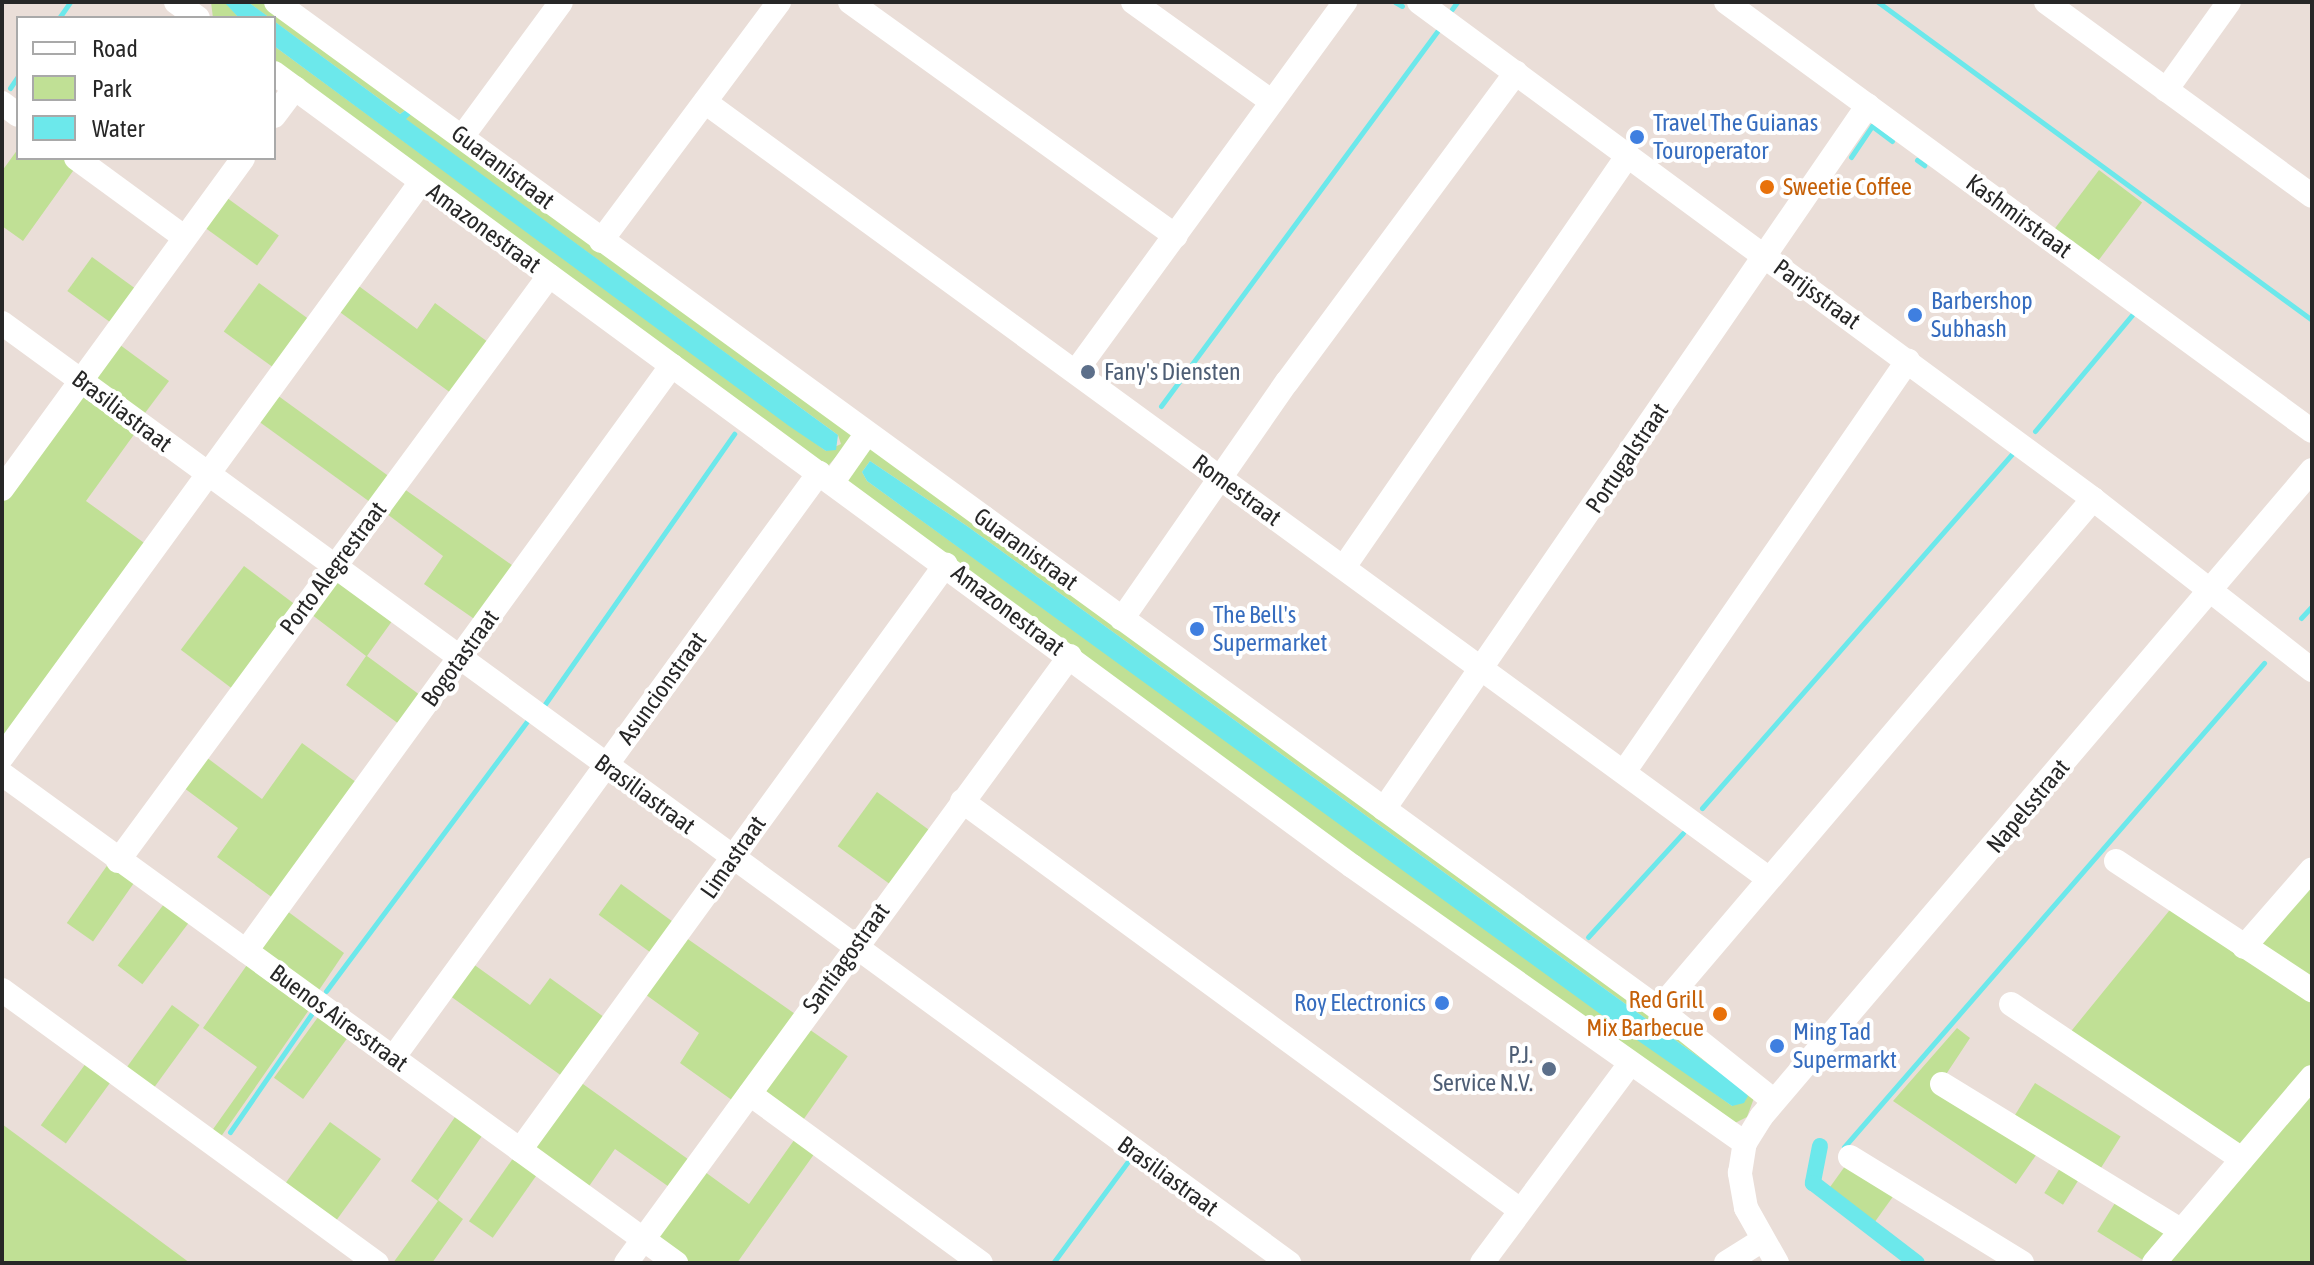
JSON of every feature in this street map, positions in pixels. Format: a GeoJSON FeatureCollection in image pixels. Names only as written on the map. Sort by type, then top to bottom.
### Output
{"type":"FeatureCollection","features":[{"type":"Feature","properties":{"kind":"street","name":"Guaranistraat"},"geometry":{"type":"LineString","coordinates":[[276,2],[1659,1009],[1773,1100]]}},
{"type":"Feature","properties":{"kind":"street"},"geometry":{"type":"LineString","coordinates":[[462,137],[561,2]]}},
{"type":"Feature","properties":{"kind":"street"},"geometry":{"type":"LineString","coordinates":[[601,241],[779,2]]}},
{"type":"Feature","properties":{"kind":"street"},"geometry":{"type":"LineString","coordinates":[[850,2],[1176,236]]}},
{"type":"Feature","properties":{"kind":"street"},"geometry":{"type":"LineString","coordinates":[[1133,2],[1272,102]]}},
{"type":"Feature","properties":{"kind":"street"},"geometry":{"type":"LineString","coordinates":[[1076,371],[1345,2]]}},
{"type":"Feature","properties":{"kind":"street","name":"Parijsstraat"},"geometry":{"type":"LineString","coordinates":[[1419,2],[2093,499],[2208,593],[2312,670]]}},
{"type":"Feature","properties":{"kind":"street","name":"Kashmirstraat"},"geometry":{"type":"LineString","coordinates":[[1726,2],[2312,431]]}},
{"type":"Feature","properties":{"kind":"street"},"geometry":{"type":"LineString","coordinates":[[2046,2],[2312,196]]}},
{"type":"Feature","properties":{"kind":"street"},"geometry":{"type":"LineString","coordinates":[[2166,90],[2229,2]]}},
{"type":"Feature","properties":{"kind":"street"},"geometry":{"type":"LineString","coordinates":[[1122,619],[1220,478],[1516,73]]}},
{"type":"Feature","properties":{"kind":"street","name":"Amazonestraat"},"geometry":{"type":"LineString","coordinates":[[276,74],[1629,1065],[1745,1143]]}},
{"type":"Feature","properties":{"kind":"street"},"geometry":{"type":"LineString","coordinates":[[276,113],[295,88]]}},
{"type":"Feature","properties":{"kind":"street","name":"Romestraat"},"geometry":{"type":"LineString","coordinates":[[705,102],[1768,878]]}},
{"type":"Feature","properties":{"kind":"street","name":"Portugalstraat"},"geometry":{"type":"LineString","coordinates":[[1384,809],[1482,671],[1868,105]]}},
{"type":"Feature","properties":{"kind":"street"},"geometry":{"type":"LineString","coordinates":[[1344,567],[1628,155]]}},
{"type":"Feature","properties":{"kind":"street"},"geometry":{"type":"LineString","coordinates":[[79,160],[184,237]]}},
{"type":"Feature","properties":{"kind":"street"},"geometry":{"type":"LineString","coordinates":[[2,489],[242,160]]}},
{"type":"Feature","properties":{"kind":"street"},"geometry":{"type":"LineString","coordinates":[[2,757],[421,182]]}},
{"type":"Feature","properties":{"kind":"street","name":"Porto Alegrestraat"},"geometry":{"type":"LineString","coordinates":[[118,861],[549,276]]}},
{"type":"Feature","properties":{"kind":"street","name":"Brasiliastraat"},"geometry":{"type":"LineString","coordinates":[[2,323],[461,657],[853,948],[1289,1263]]}},
{"type":"Feature","properties":{"kind":"street"},"geometry":{"type":"LineString","coordinates":[[1624,772],[1908,361]]}},
{"type":"Feature","properties":{"kind":"street","name":"Bogotastraat"},"geometry":{"type":"LineString","coordinates":[[246,951],[672,365]]}},
{"type":"Feature","properties":{"kind":"street","name":"Asuncionstraat"},"geometry":{"type":"LineString","coordinates":[[393,1058],[606,765],[825,478],[867,433]]}},
{"type":"Feature","properties":{"kind":"street","name":"Napelsstraat"},"geometry":{"type":"LineString","coordinates":[[1745,1143],[1773,1100],[2312,470]]}},
{"type":"Feature","properties":{"kind":"street"},"geometry":{"type":"LineString","coordinates":[[1659,1009],[2093,499]]}},
{"type":"Feature","properties":{"kind":"street","name":"Limastraat"},"geometry":{"type":"LineString","coordinates":[[520,1150],[946,564]]}},
{"type":"Feature","properties":{"kind":"street","name":"Santiagostraat"},"geometry":{"type":"LineString","coordinates":[[626,1263],[853,948],[1070,656]]}},
{"type":"Feature","properties":{"kind":"street","name":"Buenos Airesstraat"},"geometry":{"type":"LineString","coordinates":[[2,774],[676,1263]]}},
{"type":"Feature","properties":{"kind":"street"},"geometry":{"type":"LineString","coordinates":[[962,801],[1520,1210]]}},
{"type":"Feature","properties":{"kind":"street"},"geometry":{"type":"LineString","coordinates":[[2116,861],[2312,990]]}},
{"type":"Feature","properties":{"kind":"street"},"geometry":{"type":"LineString","coordinates":[[2244,947],[2312,869]]}},
{"type":"Feature","properties":{"kind":"street"},"geometry":{"type":"LineString","coordinates":[[2,990],[377,1263]]}},
{"type":"Feature","properties":{"kind":"street"},"geometry":{"type":"LineString","coordinates":[[2011,1004],[2242,1159]]}},
{"type":"Feature","properties":{"kind":"street"},"geometry":{"type":"LineString","coordinates":[[1482,1263],[1629,1065]]}},
{"type":"Feature","properties":{"kind":"street"},"geometry":{"type":"LineString","coordinates":[[2154,1263],[2312,1077]]}},
{"type":"Feature","properties":{"kind":"street"},"geometry":{"type":"LineString","coordinates":[[1942,1084],[2180,1230]]}},
{"type":"Feature","properties":{"kind":"street"},"geometry":{"type":"LineString","coordinates":[[750,1094],[981,1263]]}},
{"type":"Feature","properties":{"kind":"street"},"geometry":{"type":"LineString","coordinates":[[1745,1143],[1740,1173],[1746,1208],[1761,1241],[1777,1263]]}},
{"type":"Feature","properties":{"kind":"street"},"geometry":{"type":"LineString","coordinates":[[1850,1157],[2022,1263]]}},
{"type":"Feature","properties":{"kind":"street"},"geometry":{"type":"LineString","coordinates":[[1726,1263],[1761,1241]]}},
{"type":"Feature","properties":{"kind":"green space"},"geometry":{"type":"Polygon","coordinates":[[[211,2],[225,2],[237,16],[213,16],[211,2]]]}},
{"type":"Feature","properties":{"kind":"green space"},"geometry":{"type":"Polygon","coordinates":[[[248,2],[264,2],[410,107],[400,114],[276,23],[276,16],[267,16],[248,2]]]}},
{"type":"Feature","properties":{"kind":"green space"},"geometry":{"type":"Polygon","coordinates":[[[276,47],[826,451],[841,444],[838,435],[405,119],[415,111],[856,434],[827,467],[276,66],[276,47]]]}},
{"type":"Feature","properties":{"kind":"green space"},"geometry":{"type":"Polygon","coordinates":[[[16,152],[16,160],[72,160],[78,164],[23,241],[2,226],[2,171],[16,152]]]}},
{"type":"Feature","properties":{"kind":"green space"},"geometry":{"type":"Polygon","coordinates":[[[2099,170],[2142,202],[2095,265],[2052,232],[2099,170]]]}},
{"type":"Feature","properties":{"kind":"green space"},"geometry":{"type":"Polygon","coordinates":[[[223,195],[279,236],[257,265],[201,225],[223,195]]]}},
{"type":"Feature","properties":{"kind":"green space"},"geometry":{"type":"Polygon","coordinates":[[[92,257],[137,290],[113,324],[67,291],[92,257]]]}},
{"type":"Feature","properties":{"kind":"green space"},"geometry":{"type":"Polygon","coordinates":[[[259,283],[310,320],[275,369],[224,332],[259,283]]]}},
{"type":"Feature","properties":{"kind":"green space"},"geometry":{"type":"Polygon","coordinates":[[[356,284],[417,329],[435,303],[492,345],[455,396],[337,310],[356,284]]]}},
{"type":"Feature","properties":{"kind":"green space"},"geometry":{"type":"Polygon","coordinates":[[[116,342],[169,381],[142,417],[95,383],[94,374],[116,342]]]}},
{"type":"Feature","properties":{"kind":"green space"},"geometry":{"type":"Polygon","coordinates":[[[83,393],[138,429],[86,501],[147,545],[2,747],[2,498],[83,393]]]}},
{"type":"Feature","properties":{"kind":"green space"},"geometry":{"type":"Polygon","coordinates":[[[277,395],[394,480],[375,506],[258,421],[277,395]]]}},
{"type":"Feature","properties":{"kind":"green space"},"geometry":{"type":"Polygon","coordinates":[[[872,447],[1621,991],[1754,1098],[1747,1117],[1731,1125],[1698,1107],[847,484],[849,470],[872,447]],[[870,461],[862,472],[867,481],[1732,1106],[1740,1087],[967,526],[870,461]]]}},
{"type":"Feature","properties":{"kind":"green space"},"geometry":{"type":"Polygon","coordinates":[[[400,486],[519,570],[480,623],[424,584],[443,556],[383,511],[400,486]]]}},
{"type":"Feature","properties":{"kind":"green space"},"geometry":{"type":"Polygon","coordinates":[[[244,566],[299,608],[236,691],[181,650],[244,566]]]}},
{"type":"Feature","properties":{"kind":"green space"},"geometry":{"type":"Polygon","coordinates":[[[335,572],[395,617],[367,656],[424,698],[403,727],[346,685],[366,656],[307,611],[335,572]]]}},
{"type":"Feature","properties":{"kind":"green space"},"geometry":{"type":"Polygon","coordinates":[[[302,743],[360,785],[277,901],[217,857],[238,828],[180,785],[202,754],[262,799],[302,743]]]}},
{"type":"Feature","properties":{"kind":"green space"},"geometry":{"type":"Polygon","coordinates":[[[877,792],[931,831],[892,886],[838,846],[877,792]]]}},
{"type":"Feature","properties":{"kind":"green space"},"geometry":{"type":"Polygon","coordinates":[[[111,860],[137,878],[93,941],[67,923],[111,860]]]}},
{"type":"Feature","properties":{"kind":"green space"},"geometry":{"type":"Polygon","coordinates":[[[2312,882],[2312,1070],[2239,1148],[2068,1035],[2173,906],[2250,954],[2312,882]]]}},
{"type":"Feature","properties":{"kind":"green space"},"geometry":{"type":"Polygon","coordinates":[[[621,884],[678,925],[655,956],[599,915],[621,884]]]}},
{"type":"Feature","properties":{"kind":"green space"},"geometry":{"type":"Polygon","coordinates":[[[167,900],[192,919],[142,984],[118,965],[167,900]]]}},
{"type":"Feature","properties":{"kind":"green space"},"geometry":{"type":"Polygon","coordinates":[[[283,908],[344,953],[315,996],[263,956],[261,938],[283,908]]]}},
{"type":"Feature","properties":{"kind":"green space"},"geometry":{"type":"Polygon","coordinates":[[[682,935],[798,1016],[736,1103],[680,1063],[699,1033],[642,992],[682,935]]]}},
{"type":"Feature","properties":{"kind":"green space"},"geometry":{"type":"Polygon","coordinates":[[[469,961],[530,1005],[550,978],[608,1020],[566,1079],[446,993],[469,961]]]}},
{"type":"Feature","properties":{"kind":"green space"},"geometry":{"type":"Polygon","coordinates":[[[249,962],[311,1007],[220,1138],[211,1132],[257,1067],[203,1028],[249,962]]]}},
{"type":"Feature","properties":{"kind":"green space"},"geometry":{"type":"Polygon","coordinates":[[[172,1005],[200,1025],[152,1090],[125,1070],[172,1005]]]}},
{"type":"Feature","properties":{"kind":"green space"},"geometry":{"type":"Polygon","coordinates":[[[321,1013],[350,1034],[303,1099],[274,1078],[321,1013]]]}},
{"type":"Feature","properties":{"kind":"green space"},"geometry":{"type":"Polygon","coordinates":[[[806,1027],[848,1056],[802,1122],[760,1093],[806,1027]]]}},
{"type":"Feature","properties":{"kind":"green space"},"geometry":{"type":"Polygon","coordinates":[[[1957,1028],[1970,1038],[1939,1085],[2041,1148],[2016,1184],[1893,1101],[1957,1028]]]}},
{"type":"Feature","properties":{"kind":"green space"},"geometry":{"type":"Polygon","coordinates":[[[89,1059],[114,1077],[66,1144],[41,1125],[89,1059]]]}},
{"type":"Feature","properties":{"kind":"green space"},"geometry":{"type":"Polygon","coordinates":[[[576,1079],[692,1162],[672,1189],[615,1149],[585,1192],[536,1157],[535,1135],[576,1079]]]}},
{"type":"Feature","properties":{"kind":"green space"},"geometry":{"type":"Polygon","coordinates":[[[2035,1083],[2121,1137],[2096,1176],[2011,1122],[2035,1083]]]}},
{"type":"Feature","properties":{"kind":"green space"},"geometry":{"type":"Polygon","coordinates":[[[2312,1088],[2312,1263],[2166,1263],[2312,1088]]]}},
{"type":"Feature","properties":{"kind":"green space"},"geometry":{"type":"Polygon","coordinates":[[[457,1114],[484,1133],[438,1200],[463,1219],[432,1263],[393,1263],[438,1201],[411,1181],[457,1114]]]}},
{"type":"Feature","properties":{"kind":"green space"},"geometry":{"type":"Polygon","coordinates":[[[330,1122],[381,1159],[333,1225],[282,1188],[330,1122]]]}},
{"type":"Feature","properties":{"kind":"green space"},"geometry":{"type":"Polygon","coordinates":[[[2,1124],[190,1263],[2,1263],[2,1124]]]}},
{"type":"Feature","properties":{"kind":"green space"},"geometry":{"type":"Polygon","coordinates":[[[797,1136],[817,1150],[737,1263],[683,1263],[658,1245],[659,1228],[701,1169],[749,1204],[797,1136]]]}},
{"type":"Feature","properties":{"kind":"green space"},"geometry":{"type":"Polygon","coordinates":[[[516,1154],[540,1171],[493,1238],[469,1221],[516,1154]]]}},
{"type":"Feature","properties":{"kind":"green space"},"geometry":{"type":"Polygon","coordinates":[[[2065,1160],[2084,1172],[2063,1205],[2044,1193],[2065,1160]]]}},
{"type":"Feature","properties":{"kind":"green space"},"geometry":{"type":"Polygon","coordinates":[[[1848,1162],[1897,1191],[1874,1223],[1830,1187],[1848,1162]]]}},
{"type":"Feature","properties":{"kind":"green space"},"geometry":{"type":"Polygon","coordinates":[[[2120,1195],[2175,1229],[2154,1263],[2148,1263],[2097,1231],[2120,1195]]]}},
{"type":"Feature","properties":{"kind":"water"},"geometry":{"type":"Polygon","coordinates":[[[248,2],[267,16],[237,16],[225,3],[248,2]]]}},
{"type":"Feature","properties":{"kind":"water"},"geometry":{"type":"Polygon","coordinates":[[[276,22],[400,114],[410,107],[415,111],[406,119],[838,435],[836,450],[826,451],[276,47],[276,22]]]}},
{"type":"Feature","properties":{"kind":"water"},"geometry":{"type":"Polygon","coordinates":[[[870,461],[967,526],[1740,1087],[1748,1096],[1744,1103],[1732,1106],[1614,1024],[867,481],[862,472],[870,461]]]}},
{"type":"Feature","properties":{"kind":"waterway"},"geometry":{"type":"LineString","coordinates":[[60,16],[70,2]]}},
{"type":"Feature","properties":{"kind":"waterway"},"geometry":{"type":"LineString","coordinates":[[1395,2],[1402,6]]}},
{"type":"Feature","properties":{"kind":"waterway"},"geometry":{"type":"LineString","coordinates":[[1452,9],[1457,2]]}},
{"type":"Feature","properties":{"kind":"waterway"},"geometry":{"type":"LineString","coordinates":[[1878,2],[2312,320]]}},
{"type":"Feature","properties":{"kind":"waterway"},"geometry":{"type":"LineString","coordinates":[[1161,406],[1439,29]]}},
{"type":"Feature","properties":{"kind":"waterway"},"geometry":{"type":"LineString","coordinates":[[10,88],[16,79]]}},
{"type":"Feature","properties":{"kind":"waterway"},"geometry":{"type":"LineString","coordinates":[[1851,157],[1872,126],[1892,141]]}},
{"type":"Feature","properties":{"kind":"waterway"},"geometry":{"type":"LineString","coordinates":[[1917,160],[1924,165]]}},
{"type":"Feature","properties":{"kind":"waterway"},"geometry":{"type":"LineString","coordinates":[[2035,431],[2132,315]]}},
{"type":"Feature","properties":{"kind":"waterway"},"geometry":{"type":"LineString","coordinates":[[545,704],[734,434]]}},
{"type":"Feature","properties":{"kind":"waterway"},"geometry":{"type":"LineString","coordinates":[[1702,808],[2012,454]]}},
{"type":"Feature","properties":{"kind":"waterway"},"geometry":{"type":"LineString","coordinates":[[2301,618],[2312,606]]}},
{"type":"Feature","properties":{"kind":"waterway"},"geometry":{"type":"LineString","coordinates":[[1844,1147],[2264,663]]}},
{"type":"Feature","properties":{"kind":"waterway"},"geometry":{"type":"LineString","coordinates":[[326,991],[527,721]]}},
{"type":"Feature","properties":{"kind":"waterway"},"geometry":{"type":"LineString","coordinates":[[1588,937],[1683,833]]}},
{"type":"Feature","properties":{"kind":"waterway"},"geometry":{"type":"LineString","coordinates":[[230,1132],[312,1013]]}},
{"type":"Feature","properties":{"kind":"waterway"},"geometry":{"type":"LineString","coordinates":[[1820,1146],[1813,1183],[1917,1263]]}},
{"type":"Feature","properties":{"kind":"waterway"},"geometry":{"type":"LineString","coordinates":[[1053,1263],[1129,1160]]}},
{"type":"Feature","properties":{"kind":"place","name":"Travel The Guianas Touroperator"},"geometry":{"type":"Point","coordinates":[1637,137]}},
{"type":"Feature","properties":{"kind":"place","name":"Sweetie Coffee"},"geometry":{"type":"Point","coordinates":[1767,187]}},
{"type":"Feature","properties":{"kind":"place","name":"Barbershop Subhash"},"geometry":{"type":"Point","coordinates":[1915,315]}},
{"type":"Feature","properties":{"kind":"place","name":"Fany's Diensten"},"geometry":{"type":"Point","coordinates":[1088,372]}},
{"type":"Feature","properties":{"kind":"place","name":"The Bell's Supermarket"},"geometry":{"type":"Point","coordinates":[1197,629]}},
{"type":"Feature","properties":{"kind":"place","name":"Roy Electronics"},"geometry":{"type":"Point","coordinates":[1442,1003]}},
{"type":"Feature","properties":{"kind":"place","name":"Red Grill Mix Barbecue"},"geometry":{"type":"Point","coordinates":[1720,1014]}},
{"type":"Feature","properties":{"kind":"place","name":"Ming Tad Supermarkt"},"geometry":{"type":"Point","coordinates":[1777,1046]}},
{"type":"Feature","properties":{"kind":"place","name":"P.J. Service N.V."},"geometry":{"type":"Point","coordinates":[1549,1069]}}]}
